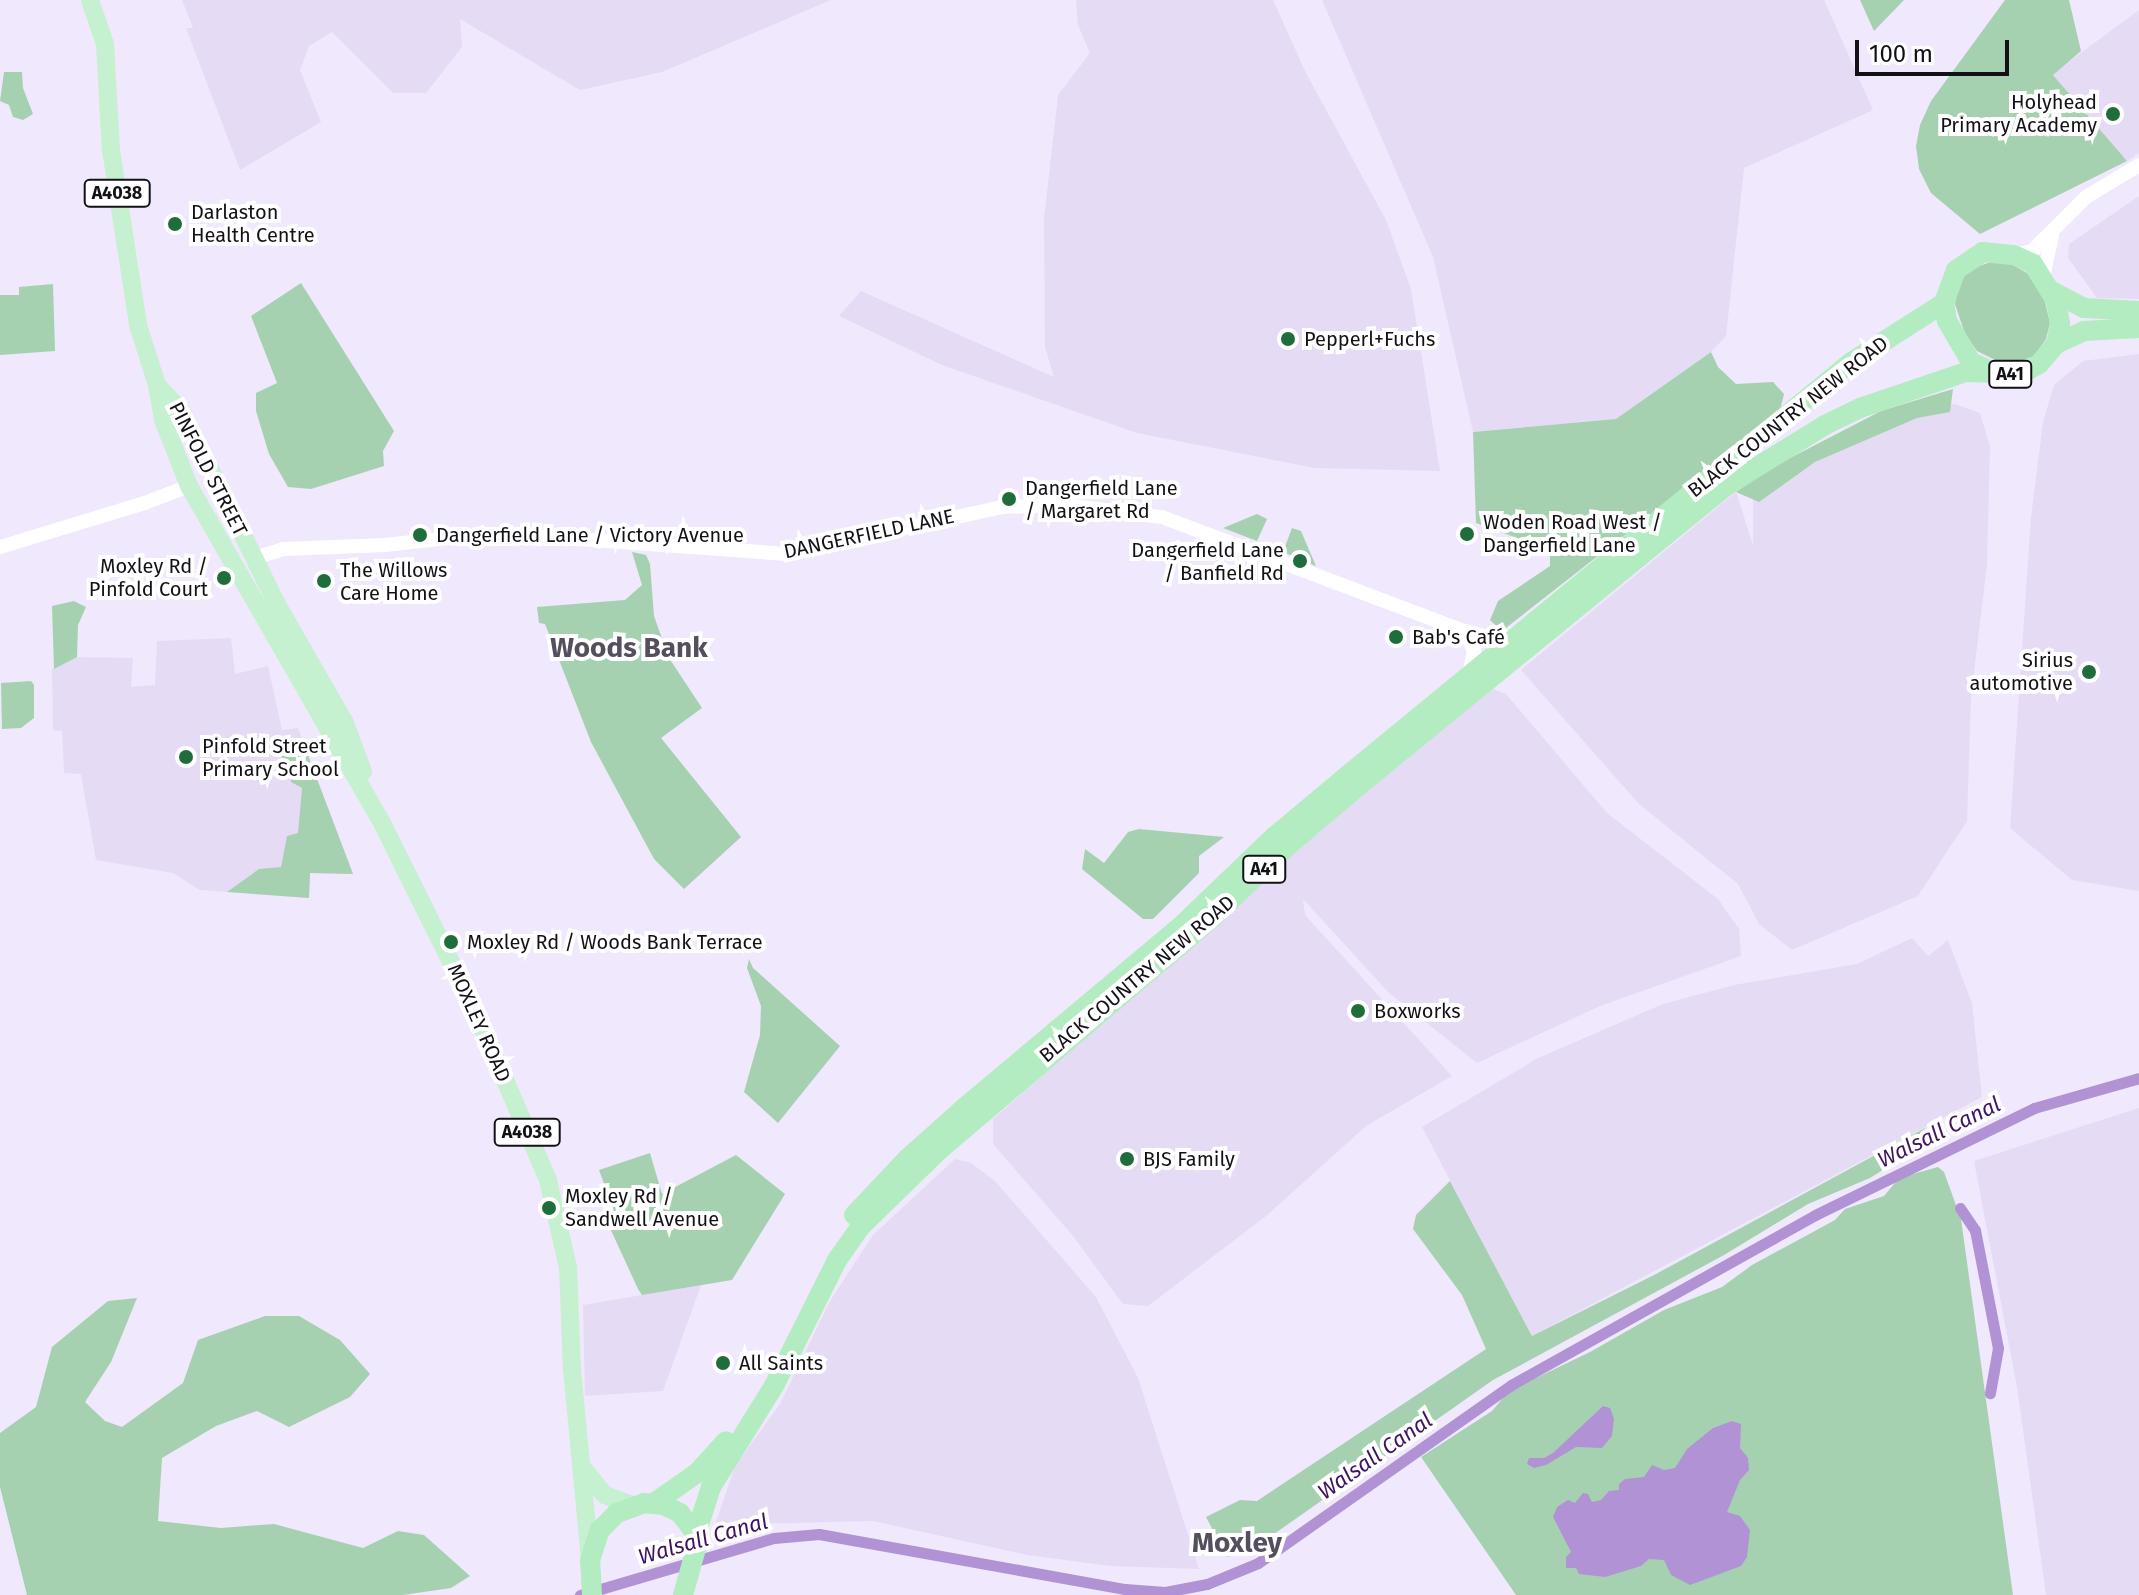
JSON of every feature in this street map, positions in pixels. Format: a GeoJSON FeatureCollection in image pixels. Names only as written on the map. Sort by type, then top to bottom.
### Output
{"type":"FeatureCollection","features":[{"type":"Feature","properties":{"kind":"highway"},"geometry":{"type":"LineString","coordinates":[[1944,303],[1956,270],[1983,252],[2014,255],[2033,264],[2047,284],[2084,308],[2139,311]]}},
{"type":"Feature","properties":{"kind":"highway","name":"A41"},"geometry":{"type":"LineString","coordinates":[[1944,303],[1947,321],[1964,354],[1989,373],[2013,374],[2028,370],[2050,354],[2056,344],[2060,312],[2047,284]]}},
{"type":"Feature","properties":{"kind":"highway","name":"BLACK COUNTRY NEW ROAD"},"geometry":{"type":"LineString","coordinates":[[654,1503],[697,1473],[727,1440],[752,1402],[826,1254],[878,1188],[1049,1034],[1181,926],[1275,836],[1850,363],[1944,303]]}},
{"type":"Feature","properties":{"kind":"highway","name":"A41"},"geometry":{"type":"LineString","coordinates":[[2056,344],[2084,331],[2139,328]]}},
{"type":"Feature","properties":{"kind":"highway","name":"BLACK COUNTRY NEW ROAD"},"geometry":{"type":"LineString","coordinates":[[696,1540],[711,1487],[775,1384],[837,1260],[861,1226],[937,1152],[1214,916],[1284,849],[1357,787],[1726,486],[1825,425],[1860,408],[1966,372],[1989,373]]}},
{"type":"Feature","properties":{"kind":"highway"},"geometry":{"type":"LineString","coordinates":[[654,1503],[680,1513],[696,1540]]}},
{"type":"Feature","properties":{"kind":"highway","name":"A41"},"geometry":{"type":"LineString","coordinates":[[632,1505],[654,1503]]}},
{"type":"Feature","properties":{"kind":"highway"},"geometry":{"type":"LineString","coordinates":[[591,1577],[600,1530],[617,1513],[632,1505]]}},
{"type":"Feature","properties":{"kind":"highway","name":"A41"},"geometry":{"type":"LineString","coordinates":[[684,1589],[696,1540]]}},
{"type":"Feature","properties":{"kind":"main road","name":"PINFOLD STREET"},"geometry":{"type":"LineString","coordinates":[[90,0],[105,44],[113,170],[138,325],[201,482],[246,562]]}},
{"type":"Feature","properties":{"kind":"main road","name":"PINFOLD STREET"},"geometry":{"type":"LineString","coordinates":[[164,391],[163,420],[246,562]]}},
{"type":"Feature","properties":{"kind":"main road","name":"MOXLEY ROAD"},"geometry":{"type":"LineString","coordinates":[[246,562],[269,626],[383,825],[470,999],[548,1180],[568,1267],[580,1464],[591,1577]]}},
{"type":"Feature","properties":{"kind":"main road","name":"MOXLEY ROAD"},"geometry":{"type":"LineString","coordinates":[[246,562],[345,723],[383,825]]}},
{"type":"Feature","properties":{"kind":"main road"},"geometry":{"type":"LineString","coordinates":[[580,1464],[605,1495],[632,1505]]}},
{"type":"Feature","properties":{"kind":"street"},"geometry":{"type":"LineString","coordinates":[[2014,255],[2032,251],[2062,221],[2091,204],[2139,165]]}},
{"type":"Feature","properties":{"kind":"street"},"geometry":{"type":"LineString","coordinates":[[2047,284],[2046,251],[2062,221]]}},
{"type":"Feature","properties":{"kind":"street"},"geometry":{"type":"LineString","coordinates":[[0,547],[145,503],[201,482]]}},
{"type":"Feature","properties":{"kind":"street","name":"DANGERFIELD LANE"},"geometry":{"type":"LineString","coordinates":[[246,562],[284,549],[385,545],[467,536],[550,537],[787,554],[972,513],[1036,504],[1065,505],[1162,517],[1464,631],[1509,642]]}},
{"type":"Feature","properties":{"kind":"street"},"geometry":{"type":"LineString","coordinates":[[1464,631],[1474,651],[1469,676]]}},
{"type":"Feature","properties":{"kind":"shaded area"},"geometry":{"type":"Polygon","coordinates":[[[182,0],[831,0],[662,72],[580,90],[460,19],[462,47],[426,93],[393,93],[332,32],[309,46],[300,70],[321,122],[240,170],[186,28],[193,28],[182,0]]]}},
{"type":"Feature","properties":{"kind":"shaded area"},"geometry":{"type":"Polygon","coordinates":[[[1076,0],[1273,0],[1306,73],[1386,220],[1411,289],[1440,471],[1315,468],[1137,433],[942,365],[839,316],[861,291],[1054,377],[1045,347],[1044,219],[1058,95],[1090,53],[1078,25],[1076,0]]]}},
{"type":"Feature","properties":{"kind":"shaded area"},"geometry":{"type":"Polygon","coordinates":[[[1322,0],[1824,0],[1873,110],[1744,168],[1726,336],[1711,352],[1616,419],[1473,432],[1433,257],[1322,0]]]}},
{"type":"Feature","properties":{"kind":"shaded area","name":"Holyhead Primary Academy"},"geometry":{"type":"Polygon","coordinates":[[[2139,10],[2139,153],[2127,161],[2052,74],[2139,10]]]}},
{"type":"Feature","properties":{"kind":"shaded area"},"geometry":{"type":"Polygon","coordinates":[[[2139,196],[2139,299],[2097,298],[2068,258],[2069,244],[2139,196]]]}},
{"type":"Feature","properties":{"kind":"shaded area"},"geometry":{"type":"Polygon","coordinates":[[[2139,354],[2139,891],[2072,880],[2010,828],[2031,517],[2043,422],[2054,385],[2083,361],[2139,354]]]}},
{"type":"Feature","properties":{"kind":"shaded area"},"geometry":{"type":"Polygon","coordinates":[[[1955,404],[1980,413],[1990,446],[1987,565],[1971,697],[1967,821],[1918,896],[1792,950],[1759,924],[1738,884],[1639,804],[1521,670],[1736,492],[1753,545],[1753,499],[1901,411],[1955,404]]]}},
{"type":"Feature","properties":{"kind":"shaded area","name":"Pinfold Street Primary School"},"geometry":{"type":"Polygon","coordinates":[[[231,638],[235,674],[268,666],[282,730],[298,728],[353,874],[310,873],[309,898],[200,890],[173,873],[96,860],[81,774],[64,773],[62,731],[53,730],[52,669],[71,657],[133,658],[131,687],[155,685],[157,641],[231,638]]]}},
{"type":"Feature","properties":{"kind":"shaded area"},"geometry":{"type":"Polygon","coordinates":[[[1493,689],[1506,694],[1607,813],[1718,899],[1739,929],[1741,956],[1600,1006],[1477,1063],[1389,993],[1303,899],[1305,915],[1452,1076],[1366,1126],[1266,1216],[1148,1306],[1123,1304],[1073,1236],[993,1144],[993,1119],[1351,803],[1493,689]]]}},
{"type":"Feature","properties":{"kind":"shaded area"},"geometry":{"type":"Polygon","coordinates":[[[1912,938],[1928,956],[1948,940],[1972,1003],[1982,1097],[1532,1336],[1422,1127],[1538,1058],[1663,1004],[1734,985],[1857,964],[1912,938]]]}},
{"type":"Feature","properties":{"kind":"shaded area"},"geometry":{"type":"Polygon","coordinates":[[[2139,1108],[2139,1595],[2046,1595],[2017,1387],[1974,1161],[2139,1108]]]}},
{"type":"Feature","properties":{"kind":"shaded area"},"geometry":{"type":"Polygon","coordinates":[[[955,1159],[971,1163],[995,1181],[1096,1297],[1138,1378],[1199,1569],[1111,1566],[1027,1555],[873,1521],[715,1525],[735,1466],[780,1404],[830,1301],[873,1235],[955,1159]]]}},
{"type":"Feature","properties":{"kind":"shaded area"},"geometry":{"type":"Polygon","coordinates":[[[701,1285],[663,1391],[585,1396],[583,1305],[701,1285]]]}},
{"type":"Feature","properties":{"kind":"shaded area"},"geometry":{"type":"Polygon","coordinates":[[[1603,1406],[1610,1408],[1614,1419],[1612,1436],[1602,1448],[1576,1447],[1546,1465],[1534,1468],[1527,1464],[1529,1458],[1544,1458],[1553,1453],[1603,1406]]]}},
{"type":"Feature","properties":{"kind":"shaded area"},"geometry":{"type":"Polygon","coordinates":[[[1732,1421],[1741,1424],[1740,1448],[1748,1458],[1749,1470],[1740,1480],[1727,1512],[1740,1516],[1750,1530],[1747,1557],[1741,1566],[1690,1585],[1671,1575],[1664,1560],[1649,1559],[1641,1566],[1605,1577],[1579,1574],[1576,1568],[1566,1568],[1566,1557],[1571,1552],[1553,1517],[1557,1507],[1568,1500],[1575,1503],[1583,1493],[1588,1494],[1592,1502],[1601,1500],[1609,1491],[1619,1490],[1619,1484],[1625,1479],[1644,1477],[1652,1465],[1664,1470],[1675,1468],[1687,1449],[1713,1428],[1732,1421]]]}},
{"type":"Feature","properties":{"kind":"green space"},"geometry":{"type":"Polygon","coordinates":[[[1860,0],[1904,0],[1874,31],[1860,0]]]}},
{"type":"Feature","properties":{"kind":"green space"},"geometry":{"type":"Polygon","coordinates":[[[2005,0],[2069,0],[2081,51],[2053,75],[2127,161],[1980,234],[1931,193],[1919,169],[1916,146],[1920,125],[1931,101],[2005,0]]]}},
{"type":"Feature","properties":{"kind":"green space"},"geometry":{"type":"Polygon","coordinates":[[[4,72],[22,72],[23,88],[33,114],[23,120],[13,117],[9,105],[0,101],[4,72]]]}},
{"type":"Feature","properties":{"kind":"green space"},"geometry":{"type":"Polygon","coordinates":[[[1993,261],[2008,262],[2030,275],[2044,298],[2050,323],[2046,339],[2034,356],[2015,363],[1999,362],[1977,351],[1965,334],[1955,304],[1959,282],[1966,271],[1993,261]]]}},
{"type":"Feature","properties":{"kind":"green space"},"geometry":{"type":"Polygon","coordinates":[[[301,283],[394,431],[383,451],[384,466],[311,489],[288,487],[269,454],[256,411],[256,393],[277,383],[251,316],[301,283]]]}},
{"type":"Feature","properties":{"kind":"green space"},"geometry":{"type":"Polygon","coordinates":[[[53,284],[55,351],[0,355],[0,295],[19,295],[19,287],[53,284]]]}},
{"type":"Feature","properties":{"kind":"green space"},"geometry":{"type":"Polygon","coordinates":[[[1711,352],[1718,367],[1736,384],[1773,382],[1784,394],[1779,414],[1502,631],[1490,620],[1498,601],[1550,566],[1550,550],[1476,523],[1473,432],[1616,419],[1711,352]]]}},
{"type":"Feature","properties":{"kind":"green space"},"geometry":{"type":"Polygon","coordinates":[[[1953,389],[1950,412],[1917,418],[1815,462],[1759,502],[1736,492],[1771,468],[1881,411],[1953,389]]]}},
{"type":"Feature","properties":{"kind":"green space"},"geometry":{"type":"Polygon","coordinates":[[[1257,514],[1267,519],[1257,541],[1223,528],[1257,514]]]}},
{"type":"Feature","properties":{"kind":"green space"},"geometry":{"type":"Polygon","coordinates":[[[1292,528],[1301,531],[1316,566],[1283,552],[1292,528]]]}},
{"type":"Feature","properties":{"kind":"green space"},"geometry":{"type":"Polygon","coordinates":[[[632,552],[646,555],[650,564],[654,616],[669,658],[702,708],[661,738],[741,837],[684,889],[654,859],[591,742],[545,624],[539,623],[537,607],[625,600],[642,585],[632,552]]]}},
{"type":"Feature","properties":{"kind":"green space"},"geometry":{"type":"Polygon","coordinates":[[[74,601],[86,607],[78,625],[77,657],[54,669],[52,606],[74,601]]]}},
{"type":"Feature","properties":{"kind":"green space"},"geometry":{"type":"Polygon","coordinates":[[[31,681],[34,685],[34,718],[21,728],[2,729],[1,683],[31,681]]]}},
{"type":"Feature","properties":{"kind":"green space"},"geometry":{"type":"Polygon","coordinates":[[[303,742],[353,874],[310,873],[309,898],[227,892],[259,869],[281,867],[287,836],[298,833],[302,788],[291,782],[290,766],[282,764],[282,746],[303,742]]]}},
{"type":"Feature","properties":{"kind":"green space"},"geometry":{"type":"Polygon","coordinates":[[[1139,829],[1224,837],[1199,856],[1199,873],[1153,919],[1143,919],[1082,869],[1085,849],[1104,863],[1128,832],[1139,829]]]}},
{"type":"Feature","properties":{"kind":"green space"},"geometry":{"type":"Polygon","coordinates":[[[749,959],[753,968],[840,1046],[778,1123],[744,1092],[760,1035],[761,1006],[747,968],[749,959]]]}},
{"type":"Feature","properties":{"kind":"green space"},"geometry":{"type":"Polygon","coordinates":[[[1925,1128],[1932,1145],[1905,1156],[1870,1178],[1808,1204],[1724,1255],[1493,1380],[1257,1546],[1227,1557],[1206,1517],[1240,1500],[1257,1501],[1486,1349],[1462,1295],[1413,1229],[1416,1215],[1450,1181],[1532,1336],[1656,1274],[1925,1128]]]}},
{"type":"Feature","properties":{"kind":"green space"},"geometry":{"type":"Polygon","coordinates":[[[650,1153],[662,1194],[736,1155],[785,1194],[732,1280],[642,1295],[638,1289],[609,1226],[618,1222],[599,1170],[650,1153]]]}},
{"type":"Feature","properties":{"kind":"green space"},"geometry":{"type":"Polygon","coordinates":[[[1938,1167],[1944,1172],[1961,1219],[2013,1595],[1516,1595],[1421,1457],[1492,1411],[1509,1391],[1590,1352],[1664,1310],[1722,1287],[1752,1265],[1835,1220],[1845,1209],[1884,1196],[1899,1178],[1938,1167]]]}},
{"type":"Feature","properties":{"kind":"green space"},"geometry":{"type":"Polygon","coordinates":[[[137,1298],[111,1362],[85,1402],[105,1421],[122,1427],[183,1383],[198,1340],[265,1316],[299,1316],[340,1340],[370,1374],[350,1397],[289,1427],[257,1411],[216,1426],[162,1458],[158,1521],[221,1528],[274,1524],[363,1548],[398,1531],[424,1535],[470,1576],[451,1588],[403,1595],[27,1595],[0,1487],[0,1433],[36,1407],[52,1347],[108,1301],[137,1298]]]}},
{"type":"Feature","properties":{"kind":"waterway","name":"Walsall Canal"},"geometry":{"type":"LineString","coordinates":[[580,1595],[774,1538],[819,1534],[1125,1589],[1165,1592],[1207,1584],[1258,1563],[1511,1385],[1815,1215],[2034,1108],[2139,1078]]}},
{"type":"Feature","properties":{"kind":"waterway"},"geometry":{"type":"LineString","coordinates":[[1960,1208],[1975,1230],[1998,1348],[1990,1393]]}},
{"type":"Feature","properties":{"kind":"place","name":"Holyhead Primary Academy"},"geometry":{"type":"Point","coordinates":[2113,114]}},
{"type":"Feature","properties":{"kind":"place","name":"Darlaston Health Centre"},"geometry":{"type":"Point","coordinates":[175,224]}},
{"type":"Feature","properties":{"kind":"place","name":"Pepperl+Fuchs"},"geometry":{"type":"Point","coordinates":[1288,339]}},
{"type":"Feature","properties":{"kind":"place","name":"Dangerfield Lane / Margaret Rd"},"geometry":{"type":"Point","coordinates":[1009,499]}},
{"type":"Feature","properties":{"kind":"place","name":"Woden Road West / Dangerfield Lane"},"geometry":{"type":"Point","coordinates":[1467,534]}},
{"type":"Feature","properties":{"kind":"place","name":"Dangerfield Lane / Victory Avenue"},"geometry":{"type":"Point","coordinates":[420,535]}},
{"type":"Feature","properties":{"kind":"place","name":"Dangerfield Lane / Banfield Rd"},"geometry":{"type":"Point","coordinates":[1300,561]}},
{"type":"Feature","properties":{"kind":"place","name":"Moxley Rd / Pinfold Court"},"geometry":{"type":"Point","coordinates":[224,578]}},
{"type":"Feature","properties":{"kind":"place","name":"The Willows Care Home"},"geometry":{"type":"Point","coordinates":[324,581]}},
{"type":"Feature","properties":{"kind":"place","name":"Bab's Café"},"geometry":{"type":"Point","coordinates":[1396,637]}},
{"type":"Feature","properties":{"kind":"place","name":"Sirius automotive"},"geometry":{"type":"Point","coordinates":[2089,672]}},
{"type":"Feature","properties":{"kind":"place","name":"Pinfold Street Primary School"},"geometry":{"type":"Point","coordinates":[186,757]}},
{"type":"Feature","properties":{"kind":"place","name":"Moxley Rd / Woods Bank Terrace"},"geometry":{"type":"Point","coordinates":[451,942]}},
{"type":"Feature","properties":{"kind":"place","name":"Boxworks"},"geometry":{"type":"Point","coordinates":[1358,1011]}},
{"type":"Feature","properties":{"kind":"place","name":"BJS Family"},"geometry":{"type":"Point","coordinates":[1127,1159]}},
{"type":"Feature","properties":{"kind":"place","name":"Moxley Rd / Sandwell Avenue"},"geometry":{"type":"Point","coordinates":[549,1208]}},
{"type":"Feature","properties":{"kind":"place","name":"All Saints"},"geometry":{"type":"Point","coordinates":[723,1363]}},
{"type":"Feature","properties":{"kind":"district","name":"Woods Bank"},"geometry":{"type":"Point","coordinates":[629,648]}},
{"type":"Feature","properties":{"kind":"district","name":"Moxley"},"geometry":{"type":"Point","coordinates":[1237,1543]}}]}
